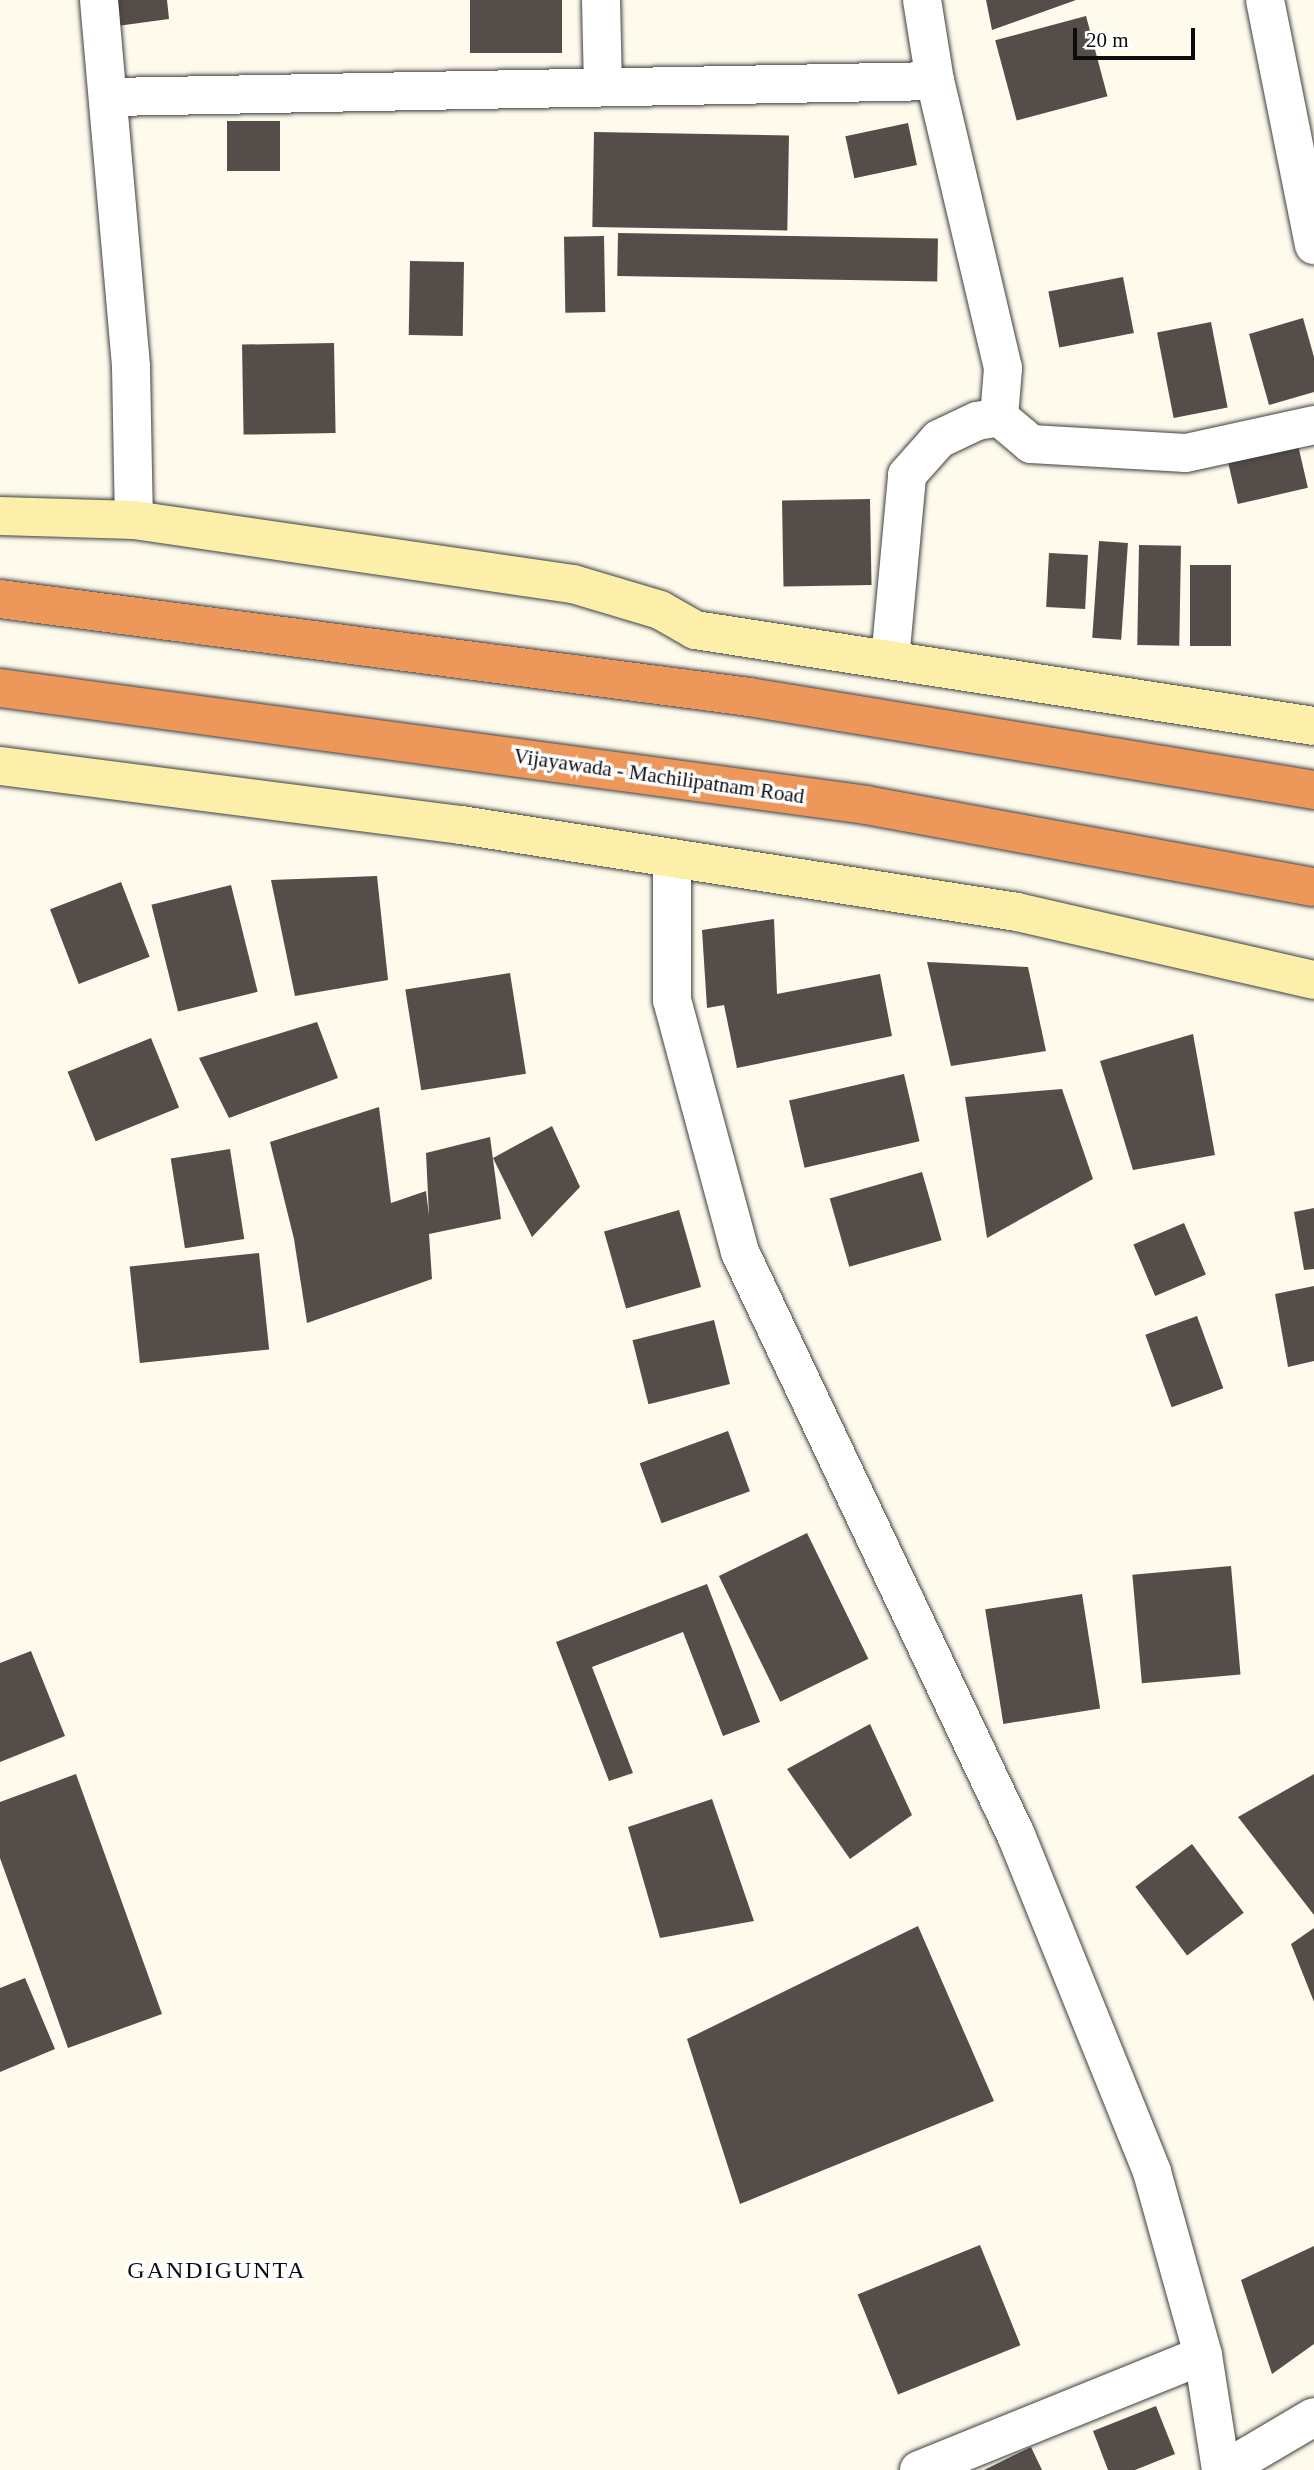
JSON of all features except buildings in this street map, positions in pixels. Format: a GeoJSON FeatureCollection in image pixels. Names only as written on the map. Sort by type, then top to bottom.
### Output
{"type":"FeatureCollection","features":[{"type":"Feature","properties":{"kind":"highway"},"geometry":{"type":"LineString","coordinates":[[0,599],[749,697],[1314,790]]}},
{"type":"Feature","properties":{"kind":"highway","name":"Vijayawada - Machilipatnam Road"},"geometry":{"type":"LineString","coordinates":[[0,688],[866,805],[1314,887]]}},
{"type":"Feature","properties":{"kind":"street"},"geometry":{"type":"LineString","coordinates":[[99,0],[111,97],[131,367],[134,520]]}},
{"type":"Feature","properties":{"kind":"street"},"geometry":{"type":"LineString","coordinates":[[601,0],[603,87]]}},
{"type":"Feature","properties":{"kind":"street"},"geometry":{"type":"LineString","coordinates":[[922,0],[935,81],[1003,368],[999,417]]}},
{"type":"Feature","properties":{"kind":"street"},"geometry":{"type":"LineString","coordinates":[[1265,0],[1314,245]]}},
{"type":"Feature","properties":{"kind":"street"},"geometry":{"type":"LineString","coordinates":[[111,97],[935,81]]}},
{"type":"Feature","properties":{"kind":"street"},"geometry":{"type":"LineString","coordinates":[[999,417],[1031,444],[1186,453],[1314,425]]}},
{"type":"Feature","properties":{"kind":"street"},"geometry":{"type":"LineString","coordinates":[[890,660],[907,475],[939,439],[977,421],[999,417]]}},
{"type":"Feature","properties":{"kind":"street"},"geometry":{"type":"LineString","coordinates":[[0,516],[134,520],[573,584],[660,610],[695,630],[1314,726]]}},
{"type":"Feature","properties":{"kind":"street"},"geometry":{"type":"LineString","coordinates":[[0,765],[672,858],[1017,912],[1314,980]]}},
{"type":"Feature","properties":{"kind":"street"},"geometry":{"type":"LineString","coordinates":[[672,858],[672,1000],[740,1252],[1016,1835],[1152,2172],[1203,2355],[1223,2470],[1314,2417]]}},
{"type":"Feature","properties":{"kind":"street"},"geometry":{"type":"LineString","coordinates":[[919,2470],[1203,2355]]}},
{"type":"Feature","properties":{"kind":"district","name":"GANDIGUNTA"},"geometry":{"type":"Point","coordinates":[217,2271]}}]}
